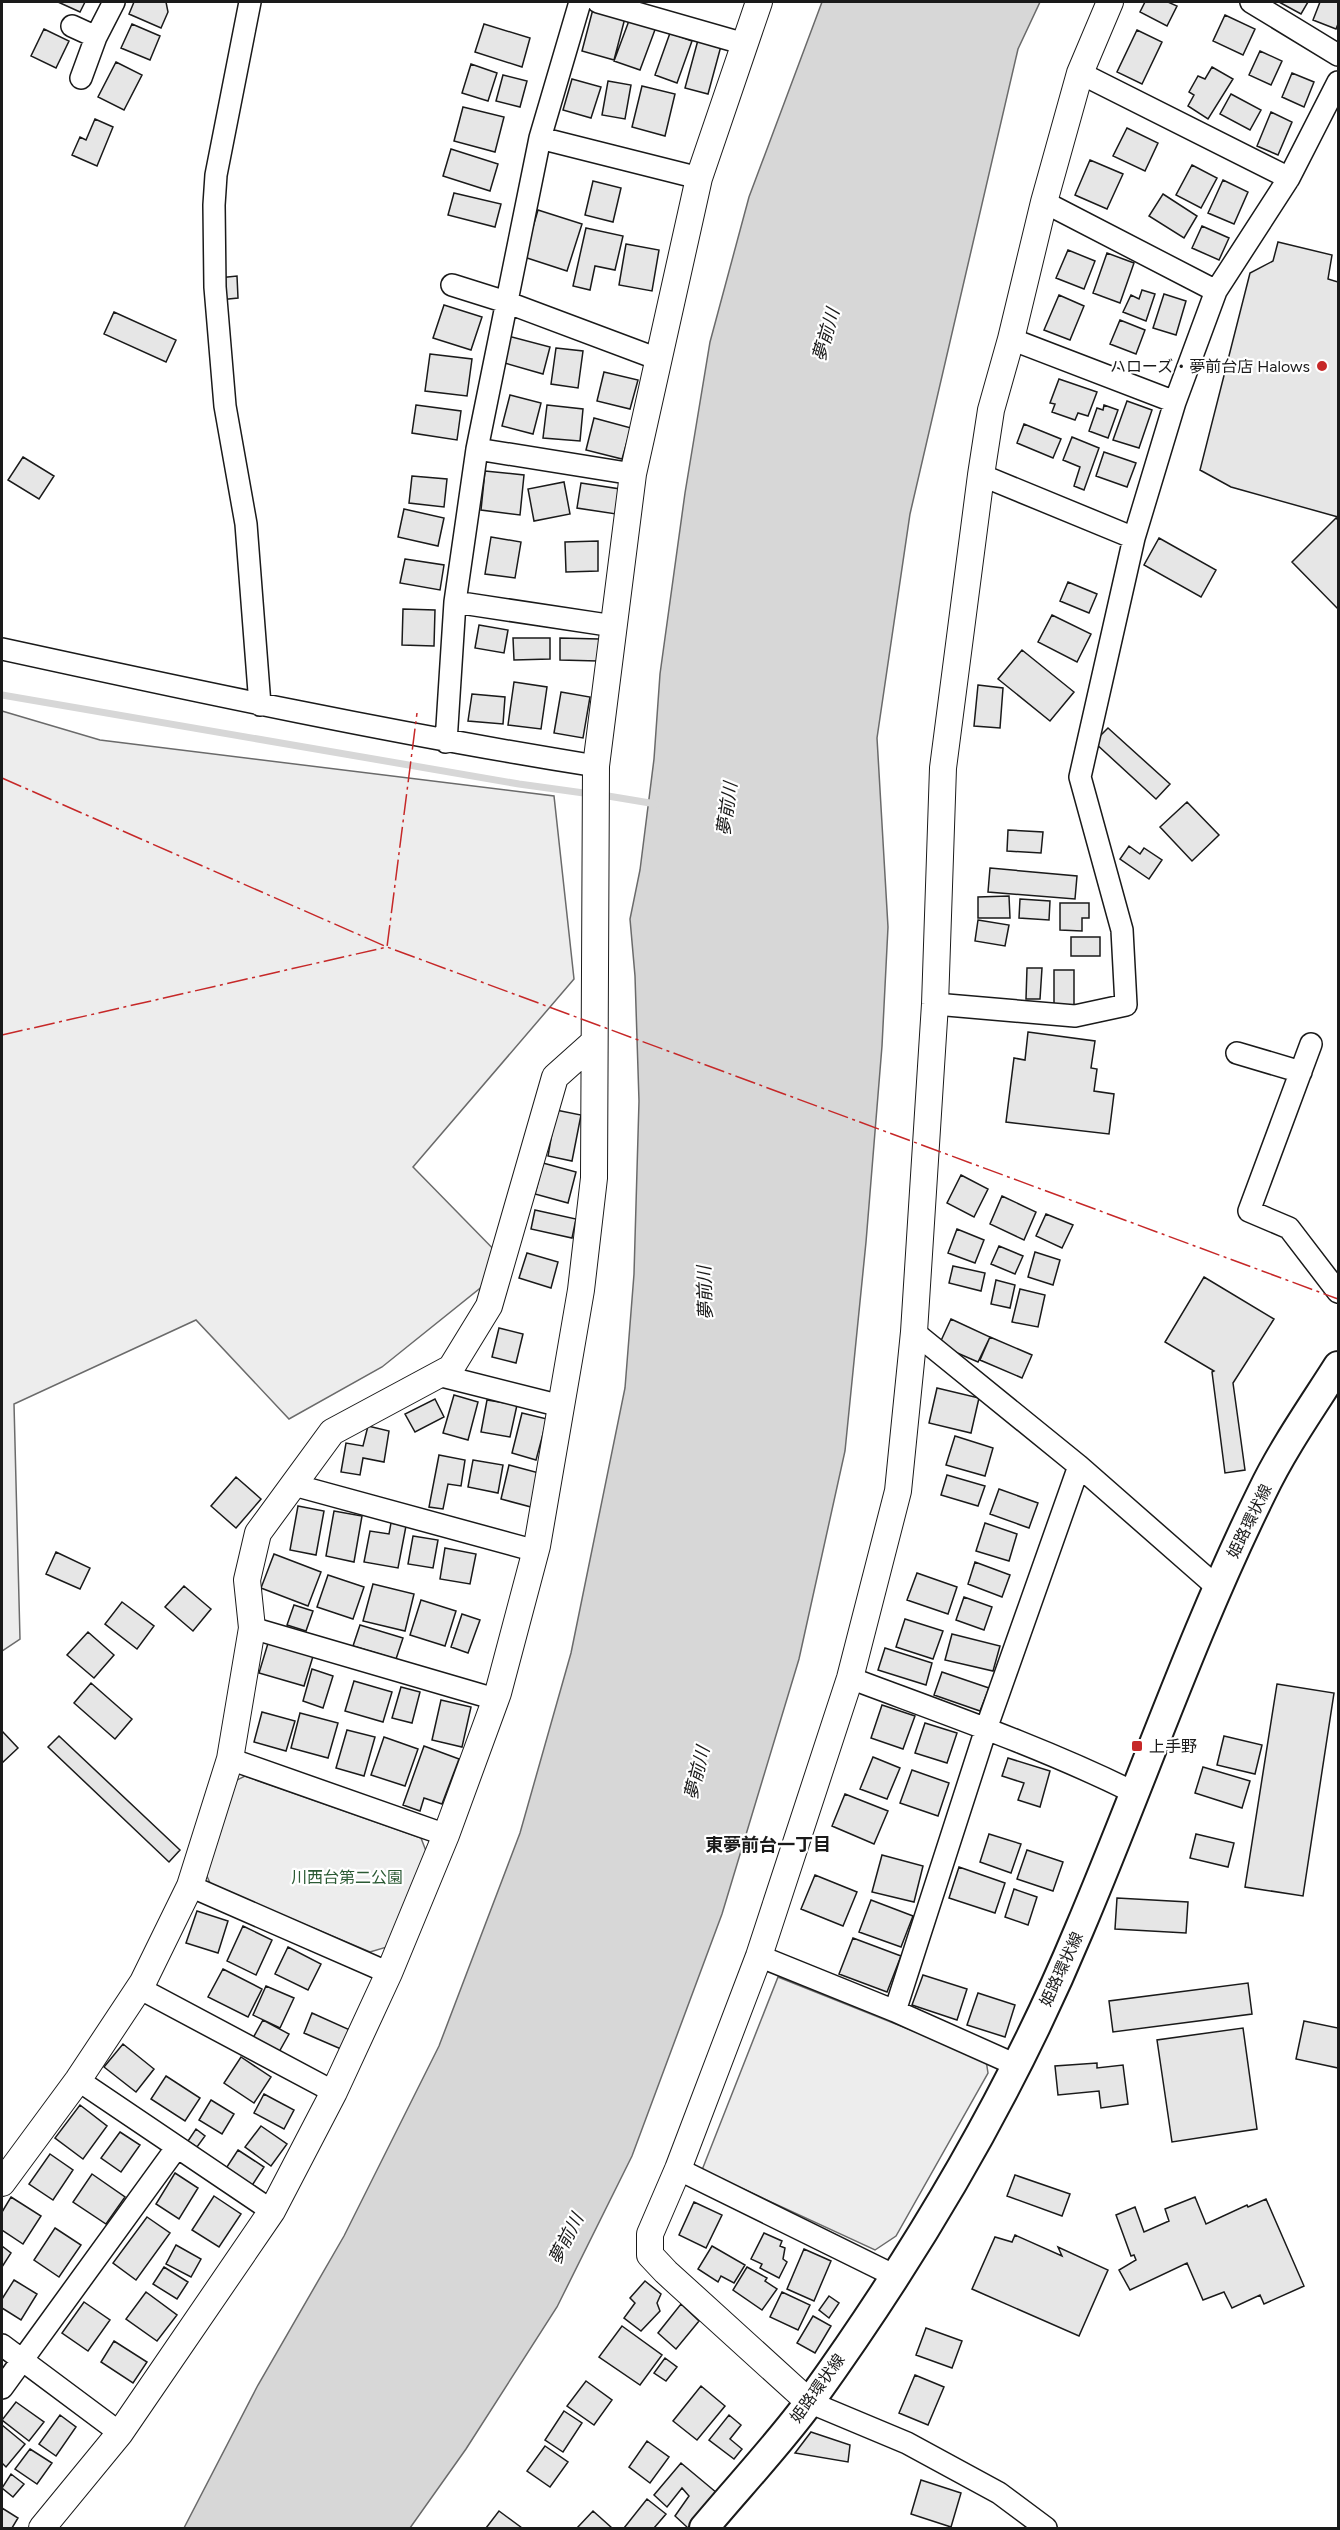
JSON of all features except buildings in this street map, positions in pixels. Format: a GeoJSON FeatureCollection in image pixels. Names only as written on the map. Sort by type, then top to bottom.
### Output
{"type":"FeatureCollection","features":[{"type":"Feature","properties":{"kind":"main road","name":"姫路環状線"},"geometry":{"type":"LineString","coordinates":[[704,2529],[809,2402],[895,2276],[957,2175],[1016,2066],[1079,1932],[1133,1792],[1217,1587],[1264,1488],[1338,1366]]}},
{"type":"Feature","properties":{"kind":"street"},"geometry":{"type":"LineString","coordinates":[[81,78],[96,37],[114,2]]}},
{"type":"Feature","properties":{"kind":"street"},"geometry":{"type":"LineString","coordinates":[[250,2],[216,175],[215,287],[225,406],[246,524],[260,705]]}},
{"type":"Feature","properties":{"kind":"street"},"geometry":{"type":"LineString","coordinates":[[446,742],[455,602],[477,449],[540,138],[580,2]]}},
{"type":"Feature","properties":{"kind":"street"},"geometry":{"type":"LineString","coordinates":[[598,2],[745,44]]}},
{"type":"Feature","properties":{"kind":"street"},"geometry":{"type":"LineString","coordinates":[[42,2529],[120,2433],[272,2211],[334,2092],[388,1972],[446,1836],[495,1699],[536,1551],[580,1290],[594,1178],[596,766],[633,474],[699,178],[759,2]]}},
{"type":"Feature","properties":{"kind":"street"},"geometry":{"type":"LineString","coordinates":[[1046,2529],[999,2493],[917,2448],[809,2402],[650,2255],[650,2234],[678,2169],[759,1956],[850,1678],[898,1491],[914,1332],[935,1004],[944,768],[981,475],[991,410],[1011,339],[1044,202],[1080,73],[1110,2]]}},
{"type":"Feature","properties":{"kind":"street"},"geometry":{"type":"LineString","coordinates":[[1251,2],[1338,55]]}},
{"type":"Feature","properties":{"kind":"street"},"geometry":{"type":"LineString","coordinates":[[72,26],[96,37]]}},
{"type":"Feature","properties":{"kind":"street"},"geometry":{"type":"LineString","coordinates":[[1080,73],[1289,178]]}},
{"type":"Feature","properties":{"kind":"street"},"geometry":{"type":"LineString","coordinates":[[935,1004],[1076,1016],[1126,1005],[1122,930],[1080,777],[1134,538],[1175,402],[1216,291],[1289,178],[1338,82]]}},
{"type":"Feature","properties":{"kind":"street"},"geometry":{"type":"LineString","coordinates":[[540,138],[699,178]]}},
{"type":"Feature","properties":{"kind":"street"},"geometry":{"type":"LineString","coordinates":[[1044,202],[1216,291]]}},
{"type":"Feature","properties":{"kind":"street"},"geometry":{"type":"LineString","coordinates":[[452,285],[658,359]]}},
{"type":"Feature","properties":{"kind":"street"},"geometry":{"type":"LineString","coordinates":[[1011,339],[1175,402]]}},
{"type":"Feature","properties":{"kind":"street"},"geometry":{"type":"LineString","coordinates":[[477,449],[633,474]]}},
{"type":"Feature","properties":{"kind":"street"},"geometry":{"type":"LineString","coordinates":[[981,475],[1134,538]]}},
{"type":"Feature","properties":{"kind":"street"},"geometry":{"type":"LineString","coordinates":[[455,602],[614,626]]}},
{"type":"Feature","properties":{"kind":"street"},"geometry":{"type":"LineString","coordinates":[[2,649],[260,705],[446,742],[596,766]]}},
{"type":"Feature","properties":{"kind":"street"},"geometry":{"type":"LineString","coordinates":[[2,2183],[78,2080],[139,1988],[190,1886],[230,1759],[252,1628],[247,1580],[258,1533],[332,1432],[451,1368],[489,1306],[555,1077],[593,1043]]}},
{"type":"Feature","properties":{"kind":"street"},"geometry":{"type":"LineString","coordinates":[[1311,1044],[1250,1211],[1289,1227],[1338,1292]]}},
{"type":"Feature","properties":{"kind":"street"},"geometry":{"type":"LineString","coordinates":[[1237,1053],[1301,1072]]}},
{"type":"Feature","properties":{"kind":"street"},"geometry":{"type":"LineString","coordinates":[[914,1332],[1079,1466],[1217,1587]]}},
{"type":"Feature","properties":{"kind":"street"},"geometry":{"type":"LineString","coordinates":[[438,1375],[561,1406]]}},
{"type":"Feature","properties":{"kind":"street"},"geometry":{"type":"LineString","coordinates":[[895,2011],[986,1729],[1079,1466]]}},
{"type":"Feature","properties":{"kind":"street"},"geometry":{"type":"LineString","coordinates":[[294,1485],[536,1551]]}},
{"type":"Feature","properties":{"kind":"street"},"geometry":{"type":"LineString","coordinates":[[252,1628],[495,1699]]}},
{"type":"Feature","properties":{"kind":"street"},"geometry":{"type":"LineString","coordinates":[[850,1678],[1086,1769],[1133,1792]]}},
{"type":"Feature","properties":{"kind":"street"},"geometry":{"type":"LineString","coordinates":[[230,1759],[446,1836]]}},
{"type":"Feature","properties":{"kind":"street"},"geometry":{"type":"LineString","coordinates":[[190,1886],[388,1972]]}},
{"type":"Feature","properties":{"kind":"street"},"geometry":{"type":"LineString","coordinates":[[759,1956],[895,2011],[1016,2066]]}},
{"type":"Feature","properties":{"kind":"street"},"geometry":{"type":"LineString","coordinates":[[139,1988],[334,2092]]}},
{"type":"Feature","properties":{"kind":"street"},"geometry":{"type":"LineString","coordinates":[[78,2080],[272,2211]]}},
{"type":"Feature","properties":{"kind":"street"},"geometry":{"type":"LineString","coordinates":[[2,2388],[177,2147]]}},
{"type":"Feature","properties":{"kind":"street"},"geometry":{"type":"LineString","coordinates":[[678,2169],[895,2276]]}},
{"type":"Feature","properties":{"kind":"street"},"geometry":{"type":"LineString","coordinates":[[2,2344],[120,2433]]}},
{"type":"Feature","properties":{"kind":"shaded area"},"geometry":{"type":"Polygon","coordinates":[[[2,711],[100,740],[554,796],[574,979],[413,1167],[509,1265],[382,1367],[289,1419],[196,1320],[14,1404],[20,1639],[2,1651],[2,711]]]}},
{"type":"Feature","properties":{"kind":"shaded area","name":"川西台第二公園"},"geometry":{"type":"Polygon","coordinates":[[[245,1776],[421,1838],[426,1851],[387,1947],[370,1952],[211,1885],[205,1872],[233,1782],[245,1776]]]}},
{"type":"Feature","properties":{"kind":"shaded area"},"geometry":{"type":"Polygon","coordinates":[[[778,1977],[986,2060],[988,2073],[896,2236],[875,2250],[702,2170],[778,1977]]]}},
{"type":"Feature","properties":{"kind":"water","name":"夢前川"},"geometry":{"type":"Polygon","coordinates":[[[822,2],[1040,2],[1018,49],[910,514],[877,738],[888,927],[882,1046],[866,1242],[845,1451],[799,1659],[722,1914],[632,2156],[557,2307],[466,2449],[410,2528],[184,2528],[258,2385],[344,2236],[439,2046],[520,1833],[571,1653],[625,1388],[634,1274],[639,1101],[635,976],[630,919],[640,870],[654,759],[660,674],[685,493],[710,342],[749,197],[822,2]]]}},
{"type":"Feature","properties":{"kind":"waterway"},"geometry":{"type":"LineString","coordinates":[[2,695],[519,784],[591,794]]}},
{"type":"Feature","properties":{"kind":"waterway"},"geometry":{"type":"LineString","coordinates":[[602,795],[656,804]]}},
{"type":"Feature","properties":{"kind":"power"},"geometry":{"type":"LineString","coordinates":[[2,1035],[387,947],[417,713]]}},
{"type":"Feature","properties":{"kind":"power"},"geometry":{"type":"LineString","coordinates":[[2,778],[387,947],[1338,1299]]}},
{"type":"Feature","properties":{"kind":"place","name":"ハローズ・夢前台店 Halows"},"geometry":{"type":"Point","coordinates":[1322,366]}},
{"type":"Feature","properties":{"kind":"place","name":"上手野"},"geometry":{"type":"Point","coordinates":[1137,1746]}},
{"type":"Feature","properties":{"kind":"district","name":"東夢前台一丁目"},"geometry":{"type":"Point","coordinates":[768,1845]}}]}
